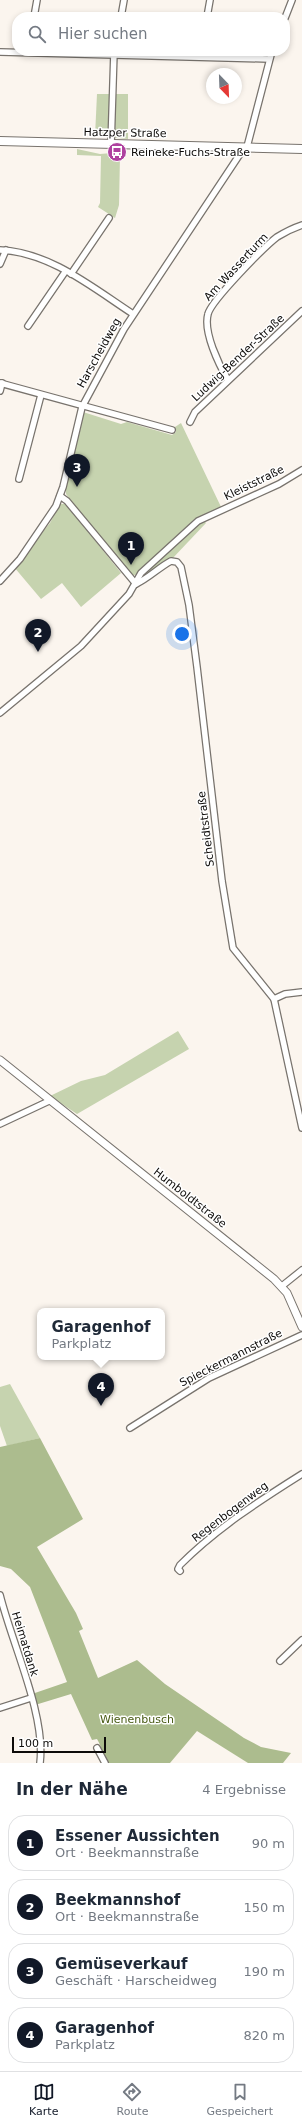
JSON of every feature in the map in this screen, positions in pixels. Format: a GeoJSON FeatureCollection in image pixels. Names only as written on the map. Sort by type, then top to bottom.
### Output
{"type":"FeatureCollection","features":[{"type":"Feature","properties":{"kind":"main road","name":"Hatzper Straße"},"geometry":{"type":"LineString","coordinates":[[0,141],[302,149]]}},
{"type":"Feature","properties":{"kind":"street"},"geometry":{"type":"LineString","coordinates":[[35,12],[37,0]]}},
{"type":"Feature","properties":{"kind":"street"},"geometry":{"type":"LineString","coordinates":[[122,12],[124,0]]}},
{"type":"Feature","properties":{"kind":"street"},"geometry":{"type":"LineString","coordinates":[[208,12],[210,0]]}},
{"type":"Feature","properties":{"kind":"street"},"geometry":{"type":"LineString","coordinates":[[287,12],[292,0]]}},
{"type":"Feature","properties":{"kind":"street"},"geometry":{"type":"LineString","coordinates":[[0,52],[12,52]]}},
{"type":"Feature","properties":{"kind":"street"},"geometry":{"type":"LineString","coordinates":[[111,145],[114,56]]}},
{"type":"Feature","properties":{"kind":"street"},"geometry":{"type":"LineString","coordinates":[[228,56],[270,59]]}},
{"type":"Feature","properties":{"kind":"street","name":"Harscheidweg"},"geometry":{"type":"LineString","coordinates":[[0,580],[20,558],[44,526],[60,496],[82,406],[133,314],[247,148],[271,56]]}},
{"type":"Feature","properties":{"kind":"street"},"geometry":{"type":"LineString","coordinates":[[71,274],[109,218]]}},
{"type":"Feature","properties":{"kind":"street","name":"Am Wasserturm"},"geometry":{"type":"LineString","coordinates":[[228,380],[222,370],[206,324],[211,307],[273,241],[285,233],[302,225]]}},
{"type":"Feature","properties":{"kind":"street"},"geometry":{"type":"LineString","coordinates":[[0,264],[3,250],[37,257],[71,274],[133,314]]}},
{"type":"Feature","properties":{"kind":"street"},"geometry":{"type":"LineString","coordinates":[[28,326],[65,272]]}},
{"type":"Feature","properties":{"kind":"street","name":"Ludwig-Bender-Straße"},"geometry":{"type":"LineString","coordinates":[[190,422],[195,412],[302,311]]}},
{"type":"Feature","properties":{"kind":"street"},"geometry":{"type":"LineString","coordinates":[[0,391],[1,383],[172,430]]}},
{"type":"Feature","properties":{"kind":"street"},"geometry":{"type":"LineString","coordinates":[[19,479],[41,395]]}},
{"type":"Feature","properties":{"kind":"street","name":"Kleiststraße"},"geometry":{"type":"LineString","coordinates":[[136,584],[141,573],[198,521],[279,484],[302,470]]}},
{"type":"Feature","properties":{"kind":"street"},"geometry":{"type":"LineString","coordinates":[[0,714],[81,646],[136,584],[67,501],[60,496]]}},
{"type":"Feature","properties":{"kind":"street","name":"Scheidtstraße"},"geometry":{"type":"LineString","coordinates":[[136,584],[149,578],[161,566],[171,561],[177,562],[181,567],[192,628],[222,881],[234,948],[274,999],[302,1128]]}},
{"type":"Feature","properties":{"kind":"street"},"geometry":{"type":"LineString","coordinates":[[274,999],[285,994],[302,992]]}},
{"type":"Feature","properties":{"kind":"street","name":"Humboldtstraße"},"geometry":{"type":"LineString","coordinates":[[0,1060],[282,1286],[291,1299],[302,1327]]}},
{"type":"Feature","properties":{"kind":"street"},"geometry":{"type":"LineString","coordinates":[[0,1124],[49,1100]]}},
{"type":"Feature","properties":{"kind":"street"},"geometry":{"type":"LineString","coordinates":[[282,1286],[302,1270]]}},
{"type":"Feature","properties":{"kind":"street","name":"Spieckermannstraße"},"geometry":{"type":"LineString","coordinates":[[130,1428],[209,1378],[302,1335]]}},
{"type":"Feature","properties":{"kind":"street","name":"Regenbogenweg"},"geometry":{"type":"LineString","coordinates":[[180,1571],[178,1569],[180,1565],[217,1533],[256,1503],[302,1474]]}},
{"type":"Feature","properties":{"kind":"street","name":"Heimatdank"},"geometry":{"type":"LineString","coordinates":[[0,1594],[31,1698],[40,1734],[40,1763]]}},
{"type":"Feature","properties":{"kind":"street"},"geometry":{"type":"LineString","coordinates":[[280,1661],[302,1640]]}},
{"type":"Feature","properties":{"kind":"street"},"geometry":{"type":"LineString","coordinates":[[0,1708],[31,1698]]}},
{"type":"Feature","properties":{"kind":"street"},"geometry":{"type":"LineString","coordinates":[[97,1748],[105,1763]]}},
{"type":"Feature","properties":{"kind":"green space"},"geometry":{"type":"Polygon","coordinates":[[[97,94],[128,94],[128,139],[95,136],[97,94]]]}},
{"type":"Feature","properties":{"kind":"green space"},"geometry":{"type":"Polygon","coordinates":[[[77,149],[100,154],[124,152],[124,156],[120,156],[119,205],[115,218],[98,207],[100,203],[101,156],[77,155],[77,149]]]}},
{"type":"Feature","properties":{"kind":"green space"},"geometry":{"type":"Polygon","coordinates":[[[83,412],[121,424],[127,422],[172,435],[176,432],[175,427],[181,423],[222,509],[208,515],[140,573],[132,576],[66,494],[66,488],[83,412]]]}},
{"type":"Feature","properties":{"kind":"green space"},"geometry":{"type":"Polygon","coordinates":[[[60,504],[66,504],[121,573],[81,607],[62,583],[41,599],[14,567],[50,523],[60,504]]]}},
{"type":"Feature","properties":{"kind":"green space"},"geometry":{"type":"Polygon","coordinates":[[[203,519],[206,523],[171,560],[145,577],[145,572],[203,519]]]}},
{"type":"Feature","properties":{"kind":"green space"},"geometry":{"type":"Polygon","coordinates":[[[178,1031],[189,1049],[77,1114],[50,1096],[81,1081],[105,1075],[178,1031]]]}},
{"type":"Feature","properties":{"kind":"green space"},"geometry":{"type":"Polygon","coordinates":[[[10,1384],[40,1438],[7,1446],[0,1426],[0,1387],[10,1384]]]}},
{"type":"Feature","properties":{"kind":"green space","name":"Wienenbusch"},"geometry":{"type":"Polygon","coordinates":[[[40,1438],[83,1519],[37,1547],[76,1613],[83,1629],[79,1631],[98,1678],[137,1660],[165,1684],[244,1738],[261,1747],[291,1753],[283,1763],[248,1763],[197,1731],[170,1763],[106,1763],[99,1742],[97,1739],[92,1740],[71,1694],[35,1705],[32,1694],[67,1682],[30,1587],[11,1569],[0,1566],[0,1447],[40,1438]]]}},
{"type":"Feature","properties":{"kind":"place","name":"Reineke-Fuchs-Straße"},"geometry":{"type":"Point","coordinates":[117,152]}},
{"type":"Feature","properties":{"kind":"place","name":"Gemüseverkauf"},"geometry":{"type":"Point","coordinates":[77,487]}},
{"type":"Feature","properties":{"kind":"place","name":"Essener Aussichten"},"geometry":{"type":"Point","coordinates":[131,565]}},
{"type":"Feature","properties":{"kind":"place","name":"Beekmannshof"},"geometry":{"type":"Point","coordinates":[38,652]}},
{"type":"Feature","properties":{"kind":"place","name":"Garagenhof"},"geometry":{"type":"Point","coordinates":[101,1406]}}]}
